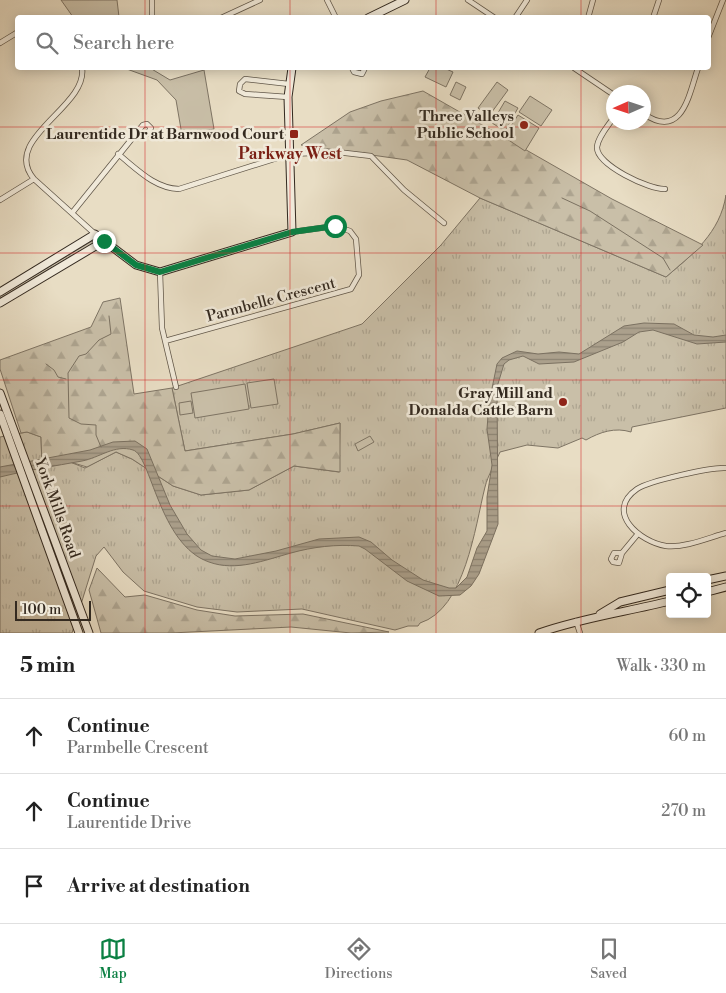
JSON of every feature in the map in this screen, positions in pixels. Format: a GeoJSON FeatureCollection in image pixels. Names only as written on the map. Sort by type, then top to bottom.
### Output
{"type":"FeatureCollection","features":[{"type":"Feature","properties":{"kind":"main road"},"geometry":{"type":"LineString","coordinates":[[374,15],[405,0]]}},
{"type":"Feature","properties":{"kind":"main road"},"geometry":{"type":"LineString","coordinates":[[0,292],[95,234],[136,265],[160,272],[292,232],[288,97],[292,70]]}},
{"type":"Feature","properties":{"kind":"main road"},"geometry":{"type":"LineString","coordinates":[[0,303],[104,241]]}},
{"type":"Feature","properties":{"kind":"main road","name":"York Mills Road"},"geometry":{"type":"LineString","coordinates":[[0,393],[89,633]]}},
{"type":"Feature","properties":{"kind":"main road","name":"York Mills Road"},"geometry":{"type":"LineString","coordinates":[[0,414],[79,633]]}},
{"type":"Feature","properties":{"kind":"main road"},"geometry":{"type":"LineString","coordinates":[[711,579],[726,576]]}},
{"type":"Feature","properties":{"kind":"main road"},"geometry":{"type":"LineString","coordinates":[[711,591],[726,588]]}},
{"type":"Feature","properties":{"kind":"main road"},"geometry":{"type":"LineString","coordinates":[[596,616],[620,602],[666,591]]}},
{"type":"Feature","properties":{"kind":"main road"},"geometry":{"type":"LineString","coordinates":[[552,633],[566,625],[596,616],[623,613],[666,602]]}},
{"type":"Feature","properties":{"kind":"main road"},"geometry":{"type":"LineString","coordinates":[[539,633],[560,625],[566,625]]}},
{"type":"Feature","properties":{"kind":"street"},"geometry":{"type":"LineString","coordinates":[[152,0],[152,15]]}},
{"type":"Feature","properties":{"kind":"street"},"geometry":{"type":"LineString","coordinates":[[228,15],[260,0]]}},
{"type":"Feature","properties":{"kind":"street"},"geometry":{"type":"LineString","coordinates":[[327,0],[334,15]]}},
{"type":"Feature","properties":{"kind":"street"},"geometry":{"type":"LineString","coordinates":[[468,0],[490,15]]}},
{"type":"Feature","properties":{"kind":"street"},"geometry":{"type":"LineString","coordinates":[[517,15],[527,0]]}},
{"type":"Feature","properties":{"kind":"street"},"geometry":{"type":"LineString","coordinates":[[589,15],[593,0]]}},
{"type":"Feature","properties":{"kind":"street"},"geometry":{"type":"LineString","coordinates":[[653,15],[658,0]]}},
{"type":"Feature","properties":{"kind":"street"},"geometry":{"type":"LineString","coordinates":[[711,30],[723,0]]}},
{"type":"Feature","properties":{"kind":"street"},"geometry":{"type":"LineString","coordinates":[[0,43],[15,34]]}},
{"type":"Feature","properties":{"kind":"street"},"geometry":{"type":"LineString","coordinates":[[82,70],[78,87],[31,142],[24,158],[27,172],[95,234]]}},
{"type":"Feature","properties":{"kind":"street"},"geometry":{"type":"LineString","coordinates":[[353,70],[362,74],[364,70]]}},
{"type":"Feature","properties":{"kind":"street"},"geometry":{"type":"LineString","coordinates":[[577,70],[606,90]]}},
{"type":"Feature","properties":{"kind":"street"},"geometry":{"type":"LineString","coordinates":[[651,120],[654,122],[674,120],[683,112],[697,70]]}},
{"type":"Feature","properties":{"kind":"street"},"geometry":{"type":"LineString","coordinates":[[288,97],[245,94],[240,91],[240,84],[245,80],[289,84]]}},
{"type":"Feature","properties":{"kind":"street"},"geometry":{"type":"LineString","coordinates":[[606,130],[599,141],[597,150],[600,159],[610,167],[654,188],[666,189]]}},
{"type":"Feature","properties":{"kind":"street"},"geometry":{"type":"LineString","coordinates":[[72,213],[118,154],[138,132]]}},
{"type":"Feature","properties":{"kind":"street"},"geometry":{"type":"LineString","coordinates":[[118,154],[148,178],[166,188],[179,189],[290,154],[328,152],[371,156],[404,190],[444,223]]}},
{"type":"Feature","properties":{"kind":"street"},"geometry":{"type":"LineString","coordinates":[[0,200],[34,179]]}},
{"type":"Feature","properties":{"kind":"street","name":"Parmbelle Crescent"},"geometry":{"type":"LineString","coordinates":[[165,341],[351,289],[359,275],[356,239],[350,230],[335,226],[292,232]]}},
{"type":"Feature","properties":{"kind":"street"},"geometry":{"type":"LineString","coordinates":[[160,272],[162,328],[176,387]]}},
{"type":"Feature","properties":{"kind":"street"},"geometry":{"type":"LineString","coordinates":[[726,468],[700,471],[647,484],[635,490],[627,500],[625,513],[629,526],[637,534],[666,546],[678,546],[726,533]]}},
{"type":"Feature","properties":{"kind":"street"},"geometry":{"type":"LineString","coordinates":[[622,553],[637,534]]}},
{"type":"Feature","properties":{"kind":"street"},"geometry":{"type":"LineString","coordinates":[[576,622],[580,633]]}},
{"type":"Feature","properties":{"kind":"green space"},"geometry":{"type":"Polygon","coordinates":[[[61,0],[117,0],[119,15],[72,15],[61,0]]]}},
{"type":"Feature","properties":{"kind":"green space"},"geometry":{"type":"Polygon","coordinates":[[[130,70],[153,70],[170,80],[204,70],[214,129],[182,135],[176,100],[157,80],[130,70]]]}},
{"type":"Feature","properties":{"kind":"green space"},"geometry":{"type":"Polygon","coordinates":[[[429,70],[448,70],[453,72],[446,87],[425,77],[429,70]]]}},
{"type":"Feature","properties":{"kind":"green space"},"geometry":{"type":"Polygon","coordinates":[[[456,82],[466,87],[460,100],[450,95],[456,82]]]}},
{"type":"Feature","properties":{"kind":"green space"},"geometry":{"type":"Polygon","coordinates":[[[497,82],[508,90],[489,116],[478,108],[497,82]]]}},
{"type":"Feature","properties":{"kind":"green space"},"geometry":{"type":"Polygon","coordinates":[[[423,91],[612,199],[703,245],[666,277],[480,198],[407,160],[301,145],[350,112],[381,101],[423,91]]]}},
{"type":"Feature","properties":{"kind":"green space"},"geometry":{"type":"Polygon","coordinates":[[[530,96],[552,110],[541,126],[519,112],[530,96]]]}},
{"type":"Feature","properties":{"kind":"green space"},"geometry":{"type":"Polygon","coordinates":[[[505,101],[518,108],[505,131],[492,123],[505,101]]]}},
{"type":"Feature","properties":{"kind":"green space"},"geometry":{"type":"Polygon","coordinates":[[[518,115],[539,128],[525,151],[504,137],[518,115]]]}},
{"type":"Feature","properties":{"kind":"green space"},"geometry":{"type":"Polygon","coordinates":[[[726,195],[726,408],[632,427],[631,432],[608,431],[586,440],[582,438],[558,448],[527,445],[500,452],[486,483],[472,544],[458,584],[448,601],[435,615],[418,626],[408,626],[395,630],[302,609],[237,612],[197,607],[144,591],[123,572],[104,547],[96,556],[72,633],[0,633],[0,437],[27,432],[41,437],[42,466],[70,462],[85,468],[116,452],[132,459],[173,486],[201,495],[249,490],[294,466],[339,472],[340,423],[293,434],[185,451],[172,388],[362,324],[441,245],[480,198],[666,277],[704,242],[718,221],[726,195]]]}},
{"type":"Feature","properties":{"kind":"green space"},"geometry":{"type":"Polygon","coordinates":[[[92,241],[94,243],[0,300],[0,296],[92,241]]]}},
{"type":"Feature","properties":{"kind":"green space"},"geometry":{"type":"Polygon","coordinates":[[[120,298],[134,394],[172,388],[185,451],[293,434],[340,423],[340,472],[294,466],[249,490],[201,495],[173,486],[132,459],[116,452],[87,467],[70,462],[42,467],[41,437],[27,432],[21,433],[0,369],[0,360],[91,327],[103,302],[120,298]]]}},
{"type":"Feature","properties":{"kind":"green space"},"geometry":{"type":"Polygon","coordinates":[[[274,379],[278,404],[251,408],[247,383],[274,379]]]}},
{"type":"Feature","properties":{"kind":"green space"},"geometry":{"type":"Polygon","coordinates":[[[245,384],[249,409],[195,418],[191,393],[245,384]]]}},
{"type":"Feature","properties":{"kind":"green space"},"geometry":{"type":"Polygon","coordinates":[[[191,401],[193,413],[180,415],[179,403],[191,401]]]}},
{"type":"Feature","properties":{"kind":"green space"},"geometry":{"type":"Polygon","coordinates":[[[370,436],[374,442],[358,451],[355,444],[370,436]]]}},
{"type":"Feature","properties":{"kind":"green space"},"geometry":{"type":"Polygon","coordinates":[[[97,568],[125,597],[145,595],[197,610],[235,616],[303,614],[389,632],[351,633],[291,627],[171,633],[101,633],[89,590],[97,568]]]}},
{"type":"Feature","properties":{"kind":"shaded area"},"geometry":{"type":"Polygon","coordinates":[[[644,323],[674,324],[694,335],[713,337],[726,335],[726,342],[697,344],[653,330],[639,332],[623,342],[574,362],[539,364],[523,356],[509,360],[504,364],[497,387],[498,524],[479,574],[471,586],[460,595],[439,596],[407,581],[359,546],[342,545],[316,548],[250,564],[230,566],[209,562],[192,553],[179,538],[159,502],[145,467],[133,450],[113,450],[82,461],[0,477],[0,467],[90,450],[113,442],[135,441],[147,449],[170,505],[187,534],[201,550],[212,556],[235,559],[276,551],[319,539],[359,537],[371,542],[392,560],[423,580],[449,588],[456,588],[467,577],[477,548],[487,531],[487,497],[492,465],[487,429],[489,403],[497,364],[502,358],[517,351],[538,354],[559,352],[579,354],[624,326],[644,323]]]}},
{"type":"Feature","properties":{"kind":"waterway"},"geometry":{"type":"LineString","coordinates":[[562,198],[590,211],[663,258],[670,270]]}},
{"type":"Feature","properties":{"kind":"waterway"},"geometry":{"type":"LineString","coordinates":[[101,447],[96,435],[96,425],[81,424],[69,418],[68,373],[79,356],[86,354],[99,340],[111,334],[109,316]]}},
{"type":"Feature","properties":{"kind":"waterway"},"geometry":{"type":"LineString","coordinates":[[46,364],[54,370],[58,377],[66,379]]}},
{"type":"Feature","properties":{"kind":"place","name":"Three Valleys Public School"},"geometry":{"type":"Point","coordinates":[524,125]}},
{"type":"Feature","properties":{"kind":"place","name":"Laurentide Dr at Barnwood Court"},"geometry":{"type":"Point","coordinates":[294,134]}},
{"type":"Feature","properties":{"kind":"place","name":"Gray Mill and Donalda Cattle Barn"},"geometry":{"type":"Point","coordinates":[563,402]}},
{"type":"Feature","properties":{"kind":"district","name":"Parkway West"},"geometry":{"type":"Point","coordinates":[290,154]}},
{"type":"Feature","properties":{"kind":"route"},"geometry":{"type":"LineString","coordinates":[[104,241],[136,265],[160,272],[292,232],[309,228],[335,226]]}}]}
